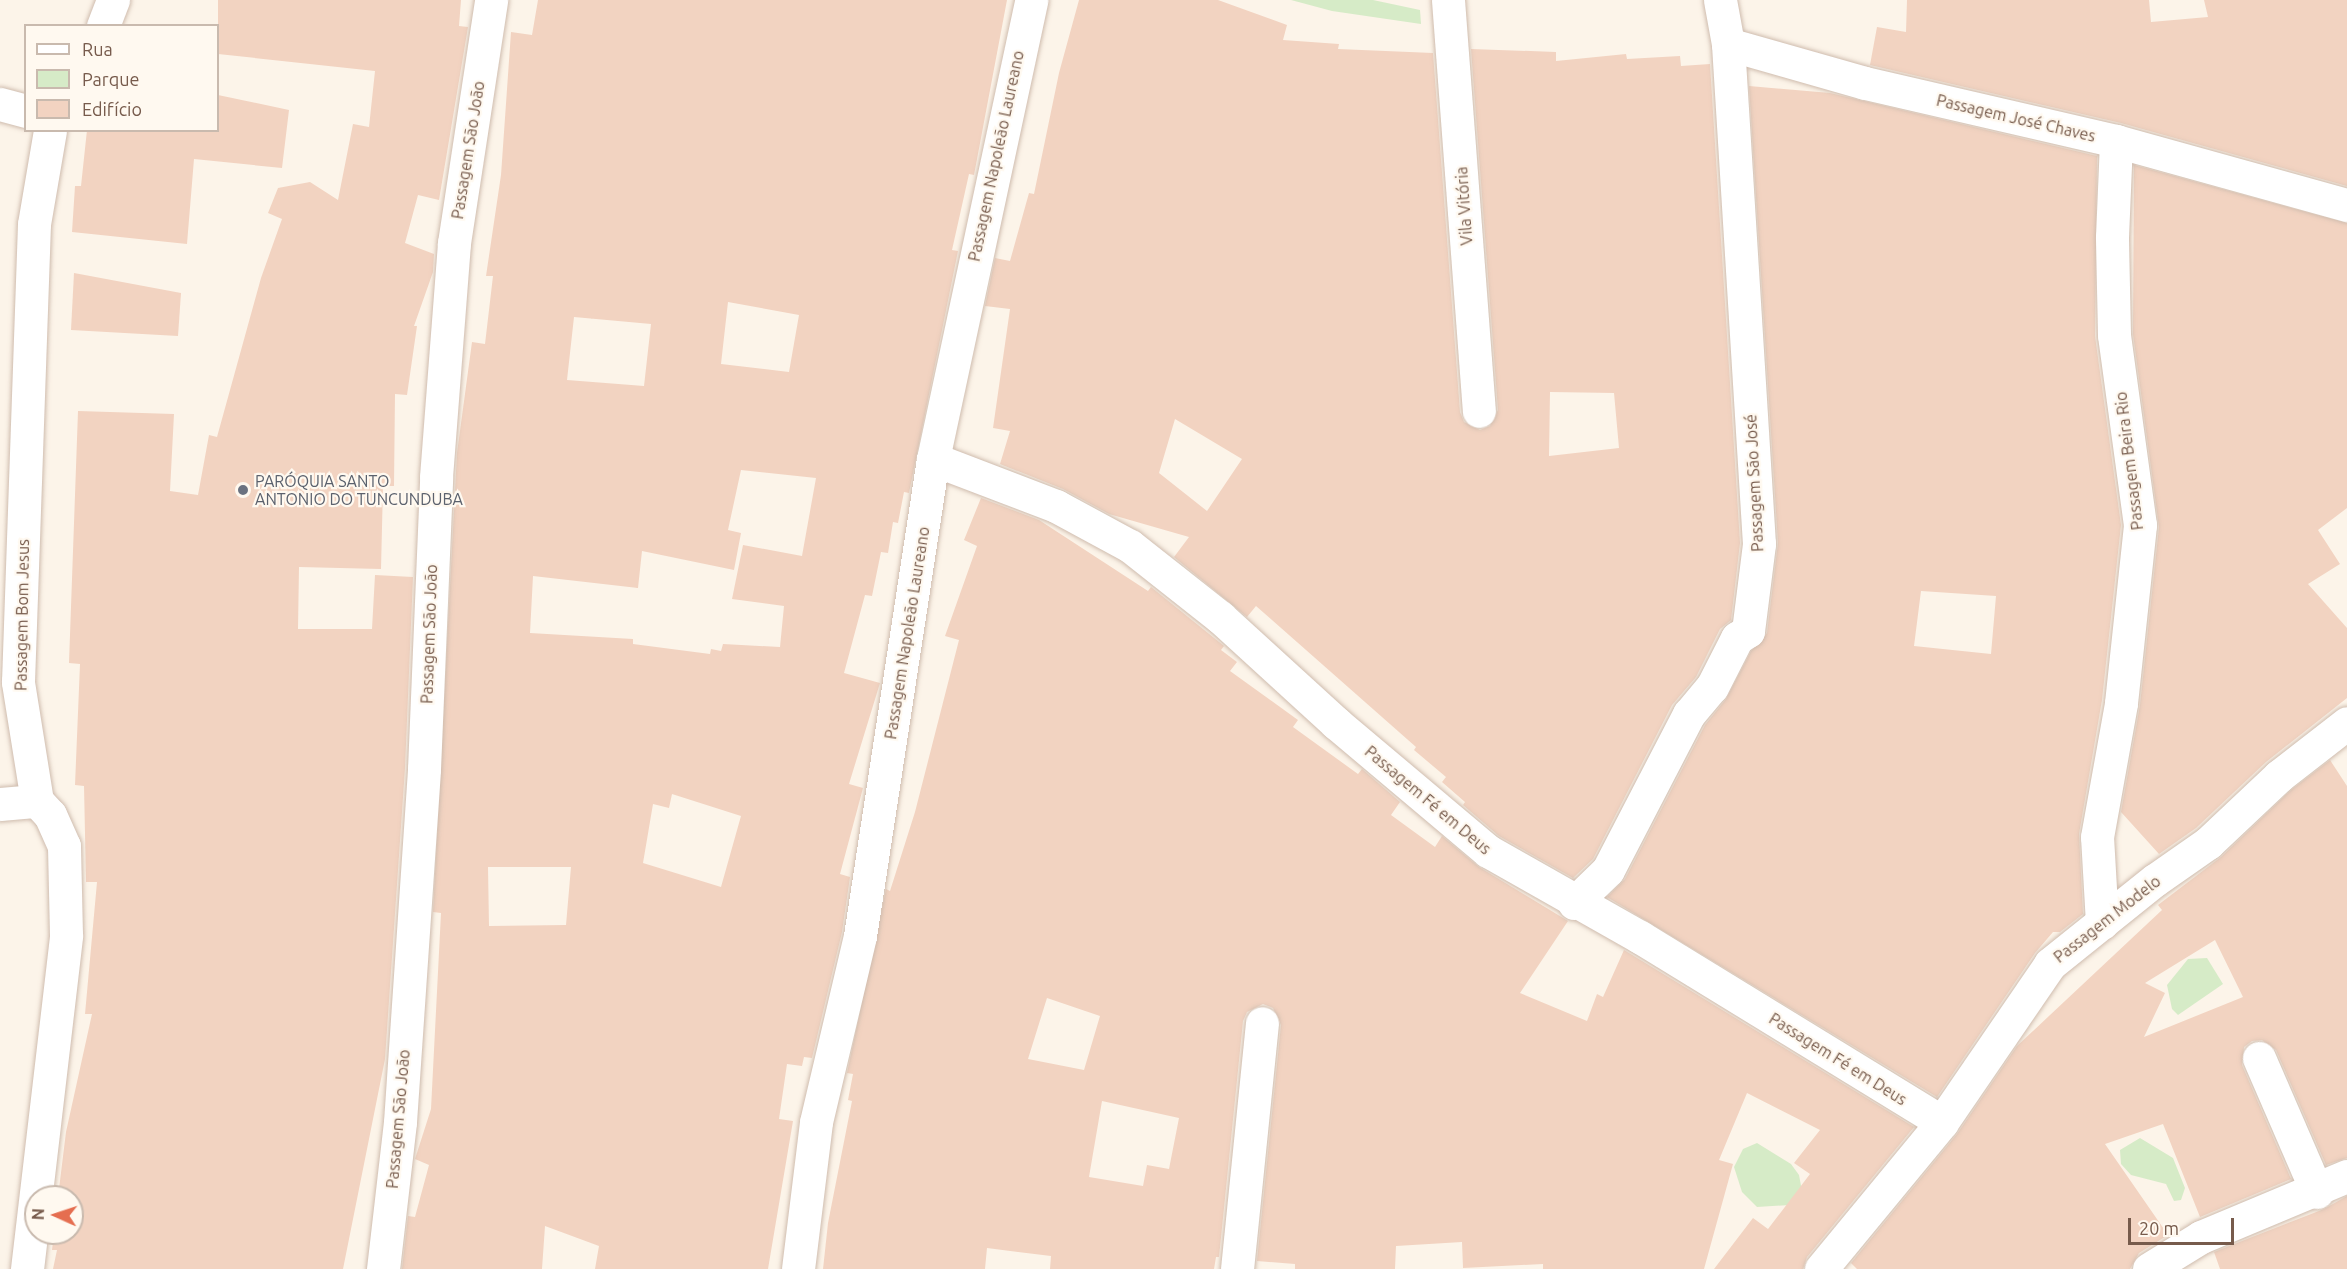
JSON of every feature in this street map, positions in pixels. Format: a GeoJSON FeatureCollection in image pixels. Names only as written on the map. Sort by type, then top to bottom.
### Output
{"type":"FeatureCollection","features":[{"type":"Feature","properties":{"kind":"street"},"geometry":{"type":"LineString","coordinates":[[104,24],[113,0]]}},
{"type":"Feature","properties":{"kind":"street","name":"Passagem São João"},"geometry":{"type":"LineString","coordinates":[[383,1269],[401,1110],[424,769],[436,477],[454,243],[491,0]]}},
{"type":"Feature","properties":{"kind":"street","name":"Passagem Napoleão Laureano"},"geometry":{"type":"LineString","coordinates":[[798,1269],[816,1122],[860,936],[933,459],[1031,0]]}},
{"type":"Feature","properties":{"kind":"street","name":"Vila Vitória"},"geometry":{"type":"LineString","coordinates":[[1448,0],[1479,411]]}},
{"type":"Feature","properties":{"kind":"street"},"geometry":{"type":"LineString","coordinates":[[1720,0],[1728,44]]}},
{"type":"Feature","properties":{"kind":"street","name":"Passagem José Chaves"},"geometry":{"type":"LineString","coordinates":[[1728,44],[1865,83],[2116,141],[2347,205]]}},
{"type":"Feature","properties":{"kind":"street","name":"Passagem São José"},"geometry":{"type":"LineString","coordinates":[[1574,903],[1608,870],[1689,714],[1712,687],[1737,638],[1748,630],[1759,544],[1728,44]]}},
{"type":"Feature","properties":{"kind":"street"},"geometry":{"type":"LineString","coordinates":[[0,104],[24,110]]}},
{"type":"Feature","properties":{"kind":"street","name":"Passagem Bom Jesus"},"geometry":{"type":"LineString","coordinates":[[27,1269],[66,935],[64,846],[50,815],[37,801],[18,682],[34,224],[50,132]]}},
{"type":"Feature","properties":{"kind":"street","name":"Passagem Beira Rio"},"geometry":{"type":"LineString","coordinates":[[2102,923],[2097,837],[2121,703],[2140,525],[2114,335],[2112,237],[2116,141]]}},
{"type":"Feature","properties":{"kind":"street","name":"Passagem Fé em Deus"},"geometry":{"type":"LineString","coordinates":[[933,459],[1056,506],[1130,546],[1220,617],[1336,723],[1488,850],[1574,903],[1640,937],[1942,1122]]}},
{"type":"Feature","properties":{"kind":"street","name":"Passagem Modelo"},"geometry":{"type":"LineString","coordinates":[[1821,1269],[1942,1122],[2050,964],[2155,880],[2208,843],[2279,776],[2347,723]]}},
{"type":"Feature","properties":{"kind":"street"},"geometry":{"type":"LineString","coordinates":[[0,804],[37,801]]}},
{"type":"Feature","properties":{"kind":"street"},"geometry":{"type":"LineString","coordinates":[[1237,1269],[1262,1023]]}},
{"type":"Feature","properties":{"kind":"street"},"geometry":{"type":"LineString","coordinates":[[2259,1059],[2317,1192]]}},
{"type":"Feature","properties":{"kind":"street"},"geometry":{"type":"LineString","coordinates":[[2149,1269],[2201,1237],[2317,1192],[2347,1176]]}},
{"type":"Feature","properties":{"kind":"green space"},"geometry":{"type":"Polygon","coordinates":[[[1291,0],[1373,0],[1420,10],[1421,24],[1332,11],[1291,0]]]}},
{"type":"Feature","properties":{"kind":"green space"},"geometry":{"type":"Polygon","coordinates":[[[2207,958],[2223,984],[2178,1015],[2172,1009],[2167,985],[2188,959],[2207,958]]]}},
{"type":"Feature","properties":{"kind":"green space"},"geometry":{"type":"Polygon","coordinates":[[[2140,1138],[2173,1158],[2185,1188],[2181,1200],[2174,1201],[2166,1184],[2131,1175],[2121,1164],[2120,1150],[2140,1138]]]}},
{"type":"Feature","properties":{"kind":"green space"},"geometry":{"type":"Polygon","coordinates":[[[1757,1143],[1791,1164],[1799,1175],[1802,1191],[1790,1205],[1757,1207],[1742,1192],[1734,1167],[1743,1149],[1757,1143]]]}},
{"type":"Feature","properties":{"kind":"building"},"geometry":{"type":"Polygon","coordinates":[[[218,0],[461,0],[459,26],[468,27],[439,200],[418,195],[405,243],[434,254],[433,272],[414,326],[417,326],[407,395],[395,394],[394,486],[383,486],[381,569],[299,567],[298,629],[372,629],[375,575],[413,577],[405,768],[385,1059],[343,1269],[53,1269],[57,1250],[52,1250],[53,1245],[84,1245],[84,1185],[59,1185],[66,1132],[92,1014],[85,1014],[97,882],[86,882],[84,786],[75,785],[80,664],[69,663],[78,411],[174,414],[170,491],[198,495],[209,435],[217,437],[261,278],[282,219],[268,213],[278,188],[310,182],[338,200],[353,124],[369,127],[375,71],[219,54],[218,0]]]}},
{"type":"Feature","properties":{"kind":"building"},"geometry":{"type":"Polygon","coordinates":[[[538,0],[1007,0],[974,175],[969,174],[952,250],[958,251],[909,493],[904,492],[898,523],[893,522],[888,553],[881,552],[872,596],[865,595],[844,673],[880,683],[849,784],[863,788],[840,874],[850,877],[842,932],[812,1058],[804,1057],[802,1066],[787,1064],[779,1119],[793,1121],[768,1269],[595,1269],[599,1246],[545,1226],[542,1269],[402,1269],[408,1216],[415,1217],[429,1165],[415,1159],[431,1109],[441,913],[433,912],[457,453],[472,342],[485,344],[493,276],[486,276],[501,175],[511,32],[532,35],[538,0]],[[728,302],[721,364],[789,372],[799,315],[728,302]],[[574,317],[567,380],[644,386],[651,324],[574,317]],[[741,470],[728,530],[741,533],[734,570],[642,551],[638,588],[533,576],[530,633],[633,639],[633,644],[710,654],[711,649],[721,651],[723,644],[780,647],[784,606],[732,599],[743,545],[802,556],[816,478],[741,470]],[[672,794],[669,808],[653,804],[643,863],[721,887],[741,816],[672,794]],[[488,867],[489,926],[566,925],[571,867],[488,867]]]}},
{"type":"Feature","properties":{"kind":"building"},"geometry":{"type":"Polygon","coordinates":[[[1079,0],[1218,0],[1287,25],[1283,40],[1339,44],[1338,49],[1433,53],[1460,412],[1464,422],[1480,430],[1490,426],[1498,410],[1471,49],[1556,52],[1556,61],[1626,54],[1627,59],[1680,56],[1681,66],[1710,64],[1740,543],[1731,620],[1720,629],[1696,677],[1672,705],[1593,859],[1573,878],[1499,836],[1463,805],[1465,802],[1442,782],[1446,777],[1414,750],[1416,747],[1256,606],[1247,617],[1174,557],[1189,537],[1109,514],[1063,489],[1000,464],[1010,431],[993,428],[1010,309],[985,306],[995,258],[1010,261],[1029,193],[1034,194],[1059,73],[1079,0]],[[1550,392],[1549,456],[1619,448],[1614,393],[1550,392]],[[1175,419],[1159,473],[1207,511],[1242,459],[1175,419]]]}},
{"type":"Feature","properties":{"kind":"building"},"geometry":{"type":"Polygon","coordinates":[[[1907,0],[2149,0],[2151,22],[2208,17],[2204,0],[2347,0],[2347,186],[2121,123],[1870,65],[1877,27],[1906,32],[1907,0]]]}},
{"type":"Feature","properties":{"kind":"building"},"geometry":{"type":"Polygon","coordinates":[[[1749,86],[1830,93],[2097,156],[2095,336],[2121,525],[2102,700],[2079,834],[2083,914],[2060,932],[2053,932],[2035,953],[1937,1097],[1607,897],[1625,879],[1705,725],[1726,699],[1751,651],[1767,633],[1778,543],[1749,86]],[[1921,591],[1914,646],[1991,654],[1996,596],[1921,591]]]}},
{"type":"Feature","properties":{"kind":"building"},"geometry":{"type":"Polygon","coordinates":[[[219,95],[289,110],[282,168],[194,159],[187,244],[72,232],[75,186],[81,186],[87,132],[219,132],[219,95]]]}},
{"type":"Feature","properties":{"kind":"building"},"geometry":{"type":"Polygon","coordinates":[[[2134,165],[2347,223],[2347,508],[2318,530],[2340,564],[2308,584],[2347,628],[2347,698],[2266,762],[2196,828],[2159,854],[2121,812],[2140,705],[2159,527],[2133,334],[2134,165]]]}},
{"type":"Feature","properties":{"kind":"building"},"geometry":{"type":"Polygon","coordinates":[[[74,273],[181,293],[178,336],[71,330],[74,273]]]}},
{"type":"Feature","properties":{"kind":"building"},"geometry":{"type":"Polygon","coordinates":[[[981,498],[1039,520],[1148,591],[1151,587],[1224,646],[1221,650],[1237,662],[1230,671],[1298,720],[1293,727],[1358,774],[1362,769],[1400,802],[1391,815],[1435,847],[1442,836],[1479,867],[1568,921],[1520,993],[1587,1021],[1597,994],[1603,997],[1624,950],[1914,1127],[1807,1257],[1803,1269],[1714,1269],[1753,1218],[1768,1229],[1810,1174],[1794,1163],[1820,1130],[1747,1093],[1719,1160],[1733,1164],[1704,1269],[1543,1269],[1543,1264],[1463,1268],[1462,1242],[1396,1246],[1395,1269],[1295,1269],[1295,1264],[1257,1261],[1281,1025],[1273,1008],[1263,1004],[1247,1012],[1243,1021],[1219,1257],[1216,1257],[1214,1269],[1050,1269],[1051,1256],[987,1248],[985,1269],[823,1269],[828,1223],[852,1101],[848,1100],[853,1074],[847,1073],[886,889],[890,891],[915,812],[959,640],[945,636],[977,546],[964,540],[981,498]],[[1047,998],[1028,1059],[1084,1070],[1100,1016],[1047,998]],[[1102,1101],[1089,1177],[1143,1186],[1147,1165],[1169,1169],[1179,1118],[1102,1101]]]}},
{"type":"Feature","properties":{"kind":"building"},"geometry":{"type":"Polygon","coordinates":[[[2330,760],[2347,786],[2347,1158],[2326,1165],[2276,1050],[2262,1040],[2252,1041],[2244,1047],[2242,1065],[2291,1179],[2200,1217],[2163,1124],[2105,1144],[2168,1235],[2139,1253],[2130,1269],[1857,1269],[1851,1263],[1957,1134],[2017,1046],[2162,910],[2158,905],[2221,857],[2291,790],[2330,760]],[[2215,940],[2145,983],[2165,993],[2144,1037],[2243,997],[2215,940]]]}},
{"type":"Feature","properties":{"kind":"building"},"geometry":{"type":"Polygon","coordinates":[[[2347,1196],[2347,1269],[2220,1269],[2214,1252],[2324,1209],[2347,1196]]]}},
{"type":"Feature","properties":{"kind":"place","name":"PARÓQUIA SANTO ANTONIO DO TUNCUNDUBA"},"geometry":{"type":"Point","coordinates":[243,490]}}]}
